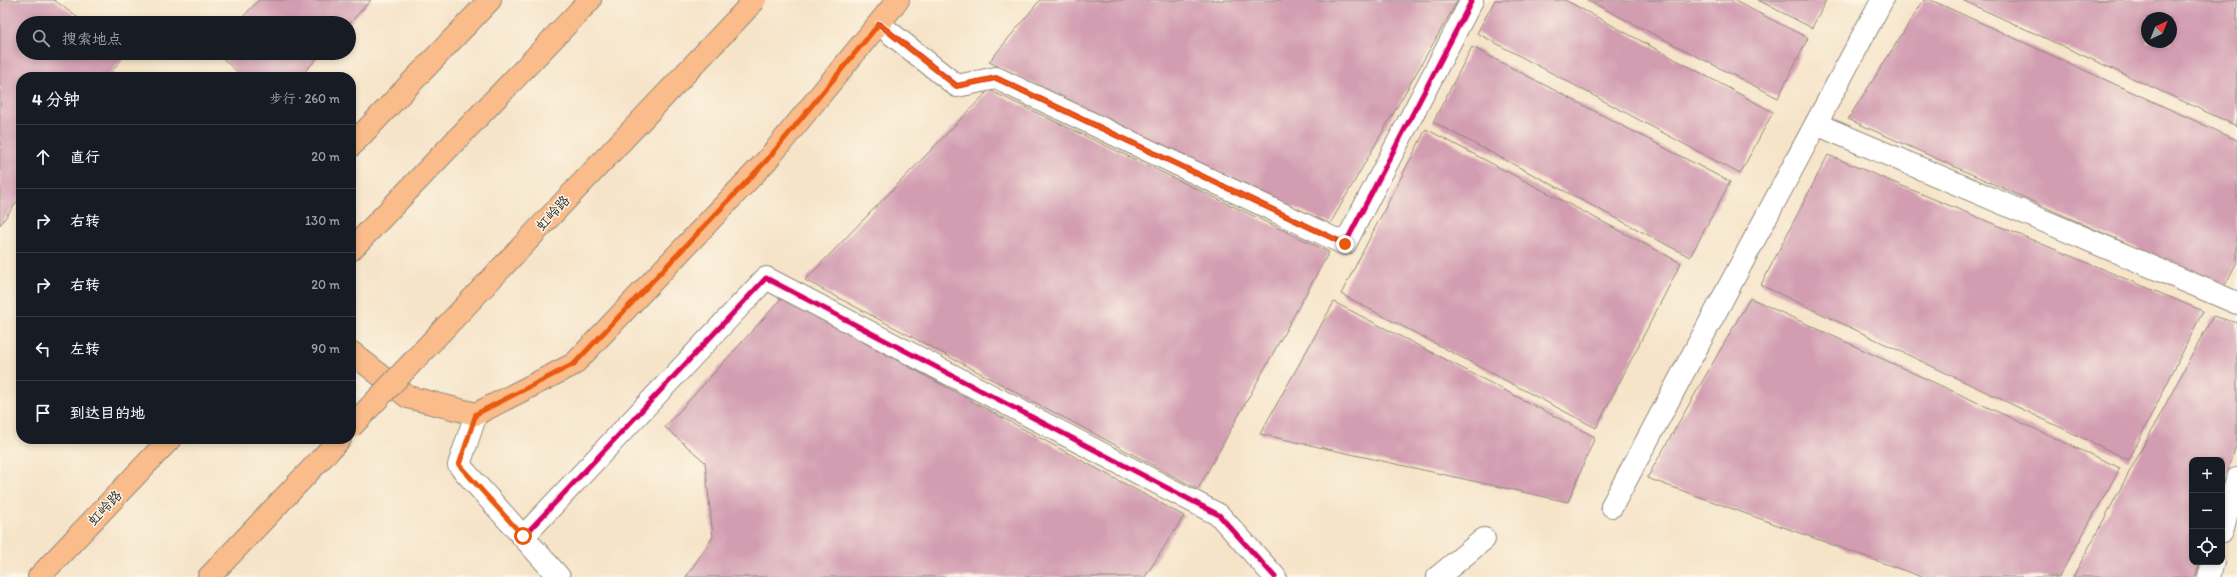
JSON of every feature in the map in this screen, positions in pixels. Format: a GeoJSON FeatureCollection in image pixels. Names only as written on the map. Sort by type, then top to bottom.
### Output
{"type":"FeatureCollection","features":[{"type":"Feature","properties":{"kind":"main road"},"geometry":{"type":"LineString","coordinates":[[356,141],[490,0]]}},
{"type":"Feature","properties":{"kind":"main road"},"geometry":{"type":"LineString","coordinates":[[356,245],[590,0]]}},
{"type":"Feature","properties":{"kind":"main road","name":"虹岭路"},"geometry":{"type":"LineString","coordinates":[[356,422],[755,0]]}},
{"type":"Feature","properties":{"kind":"main road"},"geometry":{"type":"LineString","coordinates":[[356,356],[408,397],[476,414],[574,364],[767,160],[898,0]]}},
{"type":"Feature","properties":{"kind":"main road","name":"虹岭路"},"geometry":{"type":"LineString","coordinates":[[39,577],[165,444]]}},
{"type":"Feature","properties":{"kind":"main road"},"geometry":{"type":"LineString","coordinates":[[209,577],[335,444]]}},
{"type":"Feature","properties":{"kind":"street"},"geometry":{"type":"LineString","coordinates":[[879,24],[956,86],[996,78],[1345,244],[1472,0]]}},
{"type":"Feature","properties":{"kind":"street"},"geometry":{"type":"LineString","coordinates":[[1612,506],[1882,0]]}},
{"type":"Feature","properties":{"kind":"street"},"geometry":{"type":"LineString","coordinates":[[1816,124],[2237,303]]}},
{"type":"Feature","properties":{"kind":"street"},"geometry":{"type":"LineString","coordinates":[[523,536],[766,278],[1219,515],[1275,577]]}},
{"type":"Feature","properties":{"kind":"street"},"geometry":{"type":"LineString","coordinates":[[476,414],[459,465],[560,577]]}},
{"type":"Feature","properties":{"kind":"street"},"geometry":{"type":"LineString","coordinates":[[2223,529],[2237,479]]}},
{"type":"Feature","properties":{"kind":"street"},"geometry":{"type":"LineString","coordinates":[[1438,577],[1484,539]]}},
{"type":"Feature","properties":{"kind":"street"},"geometry":{"type":"LineString","coordinates":[[2209,577],[2212,565]]}},
{"type":"Feature","properties":{"kind":"building"},"geometry":{"type":"Polygon","coordinates":[[[0,0],[54,0],[76,16],[16,16],[16,60],[121,60],[112,72],[16,72],[16,203],[0,225],[0,0]]]}},
{"type":"Feature","properties":{"kind":"building"},"geometry":{"type":"Polygon","coordinates":[[[259,0],[371,0],[356,16],[244,16],[259,0]]]}},
{"type":"Feature","properties":{"kind":"building"},"geometry":{"type":"Polygon","coordinates":[[[1040,0],[1458,0],[1330,224],[989,62],[1040,0]]]}},
{"type":"Feature","properties":{"kind":"building"},"geometry":{"type":"Polygon","coordinates":[[[1495,0],[1565,0],[1773,112],[1740,174],[1477,33],[1495,0]]]}},
{"type":"Feature","properties":{"kind":"building"},"geometry":{"type":"Polygon","coordinates":[[[1587,0],[1733,0],[1808,38],[1778,98],[1587,0]]]}},
{"type":"Feature","properties":{"kind":"building"},"geometry":{"type":"Polygon","coordinates":[[[1758,0],[1826,0],[1812,28],[1758,0]]]}},
{"type":"Feature","properties":{"kind":"building"},"geometry":{"type":"Polygon","coordinates":[[[1924,0],[1931,0],[2237,140],[2237,262],[2224,287],[1848,119],[1924,0]]]}},
{"type":"Feature","properties":{"kind":"building"},"geometry":{"type":"Polygon","coordinates":[[[1962,0],[2237,0],[2237,126],[1962,0]]]}},
{"type":"Feature","properties":{"kind":"building"},"geometry":{"type":"Polygon","coordinates":[[[1472,47],[1730,182],[1690,257],[1433,122],[1472,47]]]}},
{"type":"Feature","properties":{"kind":"building"},"geometry":{"type":"Polygon","coordinates":[[[225,60],[316,60],[305,72],[238,72],[225,60]]]}},
{"type":"Feature","properties":{"kind":"building"},"geometry":{"type":"Polygon","coordinates":[[[989,90],[1329,252],[1198,489],[805,280],[989,90]]]}},
{"type":"Feature","properties":{"kind":"building"},"geometry":{"type":"Polygon","coordinates":[[[1426,129],[1681,263],[1596,428],[1341,294],[1426,129]]]}},
{"type":"Feature","properties":{"kind":"building"},"geometry":{"type":"Polygon","coordinates":[[[1828,155],[2203,311],[2129,460],[1761,285],[1828,155]]]}},
{"type":"Feature","properties":{"kind":"building"},"geometry":{"type":"Polygon","coordinates":[[[782,298],[1184,516],[1145,577],[686,577],[713,537],[705,462],[665,427],[782,298]]]}},
{"type":"Feature","properties":{"kind":"building"},"geometry":{"type":"Polygon","coordinates":[[[1750,298],[2120,468],[2059,577],[1922,577],[1647,478],[1750,298]]]}},
{"type":"Feature","properties":{"kind":"building"},"geometry":{"type":"Polygon","coordinates":[[[1334,302],[1595,437],[1568,502],[1260,434],[1334,302]]]}},
{"type":"Feature","properties":{"kind":"building"},"geometry":{"type":"Polygon","coordinates":[[[2213,316],[2237,323],[2237,442],[2225,480],[2225,457],[2189,457],[2189,565],[2199,565],[2195,577],[2073,577],[2213,316]]]}},
{"type":"Feature","properties":{"kind":"cycle path"},"geometry":{"type":"LineString","coordinates":[[879,24],[957,86],[996,78],[1345,244],[1472,0]]}},
{"type":"Feature","properties":{"kind":"cycle path"},"geometry":{"type":"LineString","coordinates":[[523,537],[766,278],[1219,515],[1275,577]]}},
{"type":"Feature","properties":{"kind":"route"},"geometry":{"type":"LineString","coordinates":[[523,536],[459,465],[476,414],[574,364],[767,160],[879,24],[956,86],[996,78],[1345,244]]}}]}
